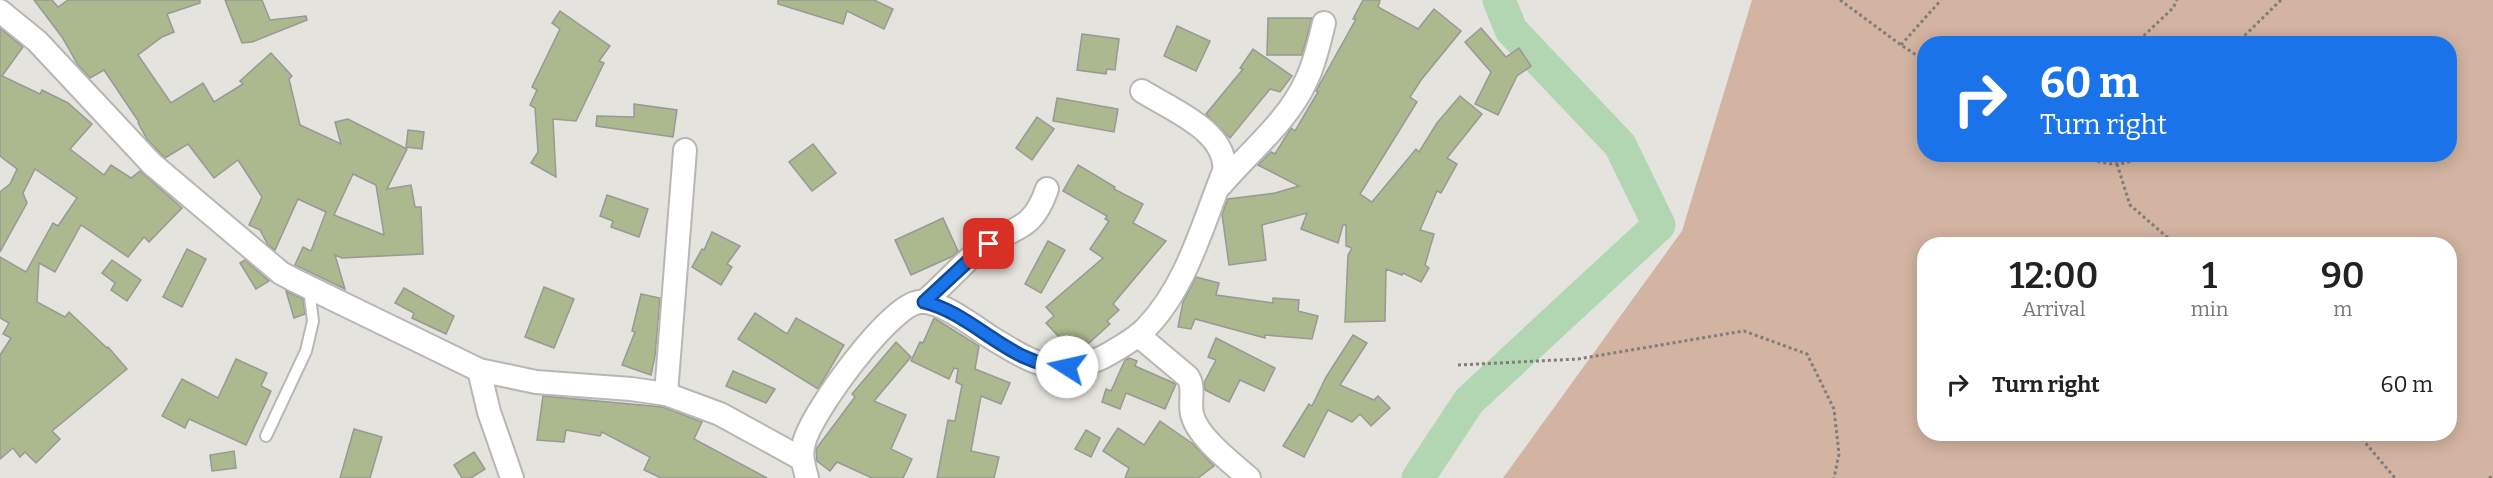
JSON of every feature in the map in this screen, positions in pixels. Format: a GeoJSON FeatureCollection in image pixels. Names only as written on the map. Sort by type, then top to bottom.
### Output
{"type":"FeatureCollection","features":[{"type":"Feature","properties":{"kind":"street"},"geometry":{"type":"LineString","coordinates":[[0,11],[37,41],[152,164],[281,273],[309,289],[479,370],[536,382],[666,394],[720,414],[805,468]]}},
{"type":"Feature","properties":{"kind":"street"},"geometry":{"type":"LineString","coordinates":[[1216,191],[1296,98],[1317,56],[1324,23]]}},
{"type":"Feature","properties":{"kind":"street"},"geometry":{"type":"LineString","coordinates":[[805,468],[804,441],[819,410],[869,342],[895,316],[910,305],[924,302],[942,307],[1022,356],[1057,367],[1090,363],[1138,335],[1153,320],[1178,281],[1193,251],[1225,163],[1214,140],[1189,118],[1142,91]]}},
{"type":"Feature","properties":{"kind":"street"},"geometry":{"type":"LineString","coordinates":[[666,394],[685,150]]}},
{"type":"Feature","properties":{"kind":"street"},"geometry":{"type":"LineString","coordinates":[[924,302],[980,250],[1016,231],[1030,220],[1040,208],[1047,189]]}},
{"type":"Feature","properties":{"kind":"street"},"geometry":{"type":"LineString","coordinates":[[1138,335],[1188,377],[1191,385],[1191,411],[1198,428],[1249,478]]}},
{"type":"Feature","properties":{"kind":"street"},"geometry":{"type":"LineString","coordinates":[[479,370],[489,412],[512,478]]}},
{"type":"Feature","properties":{"kind":"lane"},"geometry":{"type":"LineString","coordinates":[[266,436],[306,351],[313,321],[309,289]]}},
{"type":"Feature","properties":{"kind":"path"},"geometry":{"type":"LineString","coordinates":[[1840,0],[1917,55]]}},
{"type":"Feature","properties":{"kind":"path"},"geometry":{"type":"LineString","coordinates":[[1901,45],[1941,0]]}},
{"type":"Feature","properties":{"kind":"path"},"geometry":{"type":"LineString","coordinates":[[2143,36],[2173,8],[2178,0]]}},
{"type":"Feature","properties":{"kind":"path"},"geometry":{"type":"LineString","coordinates":[[2244,36],[2281,0]]}},
{"type":"Feature","properties":{"kind":"path"},"geometry":{"type":"LineString","coordinates":[[2106,162],[2117,164],[2129,162]]}},
{"type":"Feature","properties":{"kind":"path"},"geometry":{"type":"LineString","coordinates":[[2117,164],[2130,205],[2167,237]]}},
{"type":"Feature","properties":{"kind":"path"},"geometry":{"type":"LineString","coordinates":[[1458,365],[1578,359],[1744,331],[1807,354],[1834,409],[1839,454],[1834,478]]}},
{"type":"Feature","properties":{"kind":"path"},"geometry":{"type":"LineString","coordinates":[[2364,441],[2395,478]]}},
{"type":"Feature","properties":{"kind":"shaded area"},"geometry":{"type":"Polygon","coordinates":[[[1752,0],[2493,0],[2493,478],[1503,478],[1682,231],[1752,0]]]}},
{"type":"Feature","properties":{"kind":"building"},"geometry":{"type":"Polygon","coordinates":[[[34,0],[52,0],[58,7],[68,0],[200,0],[200,3],[167,14],[174,32],[162,37],[138,55],[171,103],[203,83],[214,102],[243,84],[240,81],[271,53],[292,76],[289,79],[300,125],[341,144],[335,122],[348,119],[407,149],[387,189],[411,185],[415,207],[421,207],[423,254],[342,258],[335,255],[345,289],[295,265],[303,247],[311,251],[326,212],[298,199],[275,250],[268,245],[260,230],[249,225],[262,197],[238,160],[214,178],[188,144],[165,158],[147,139],[139,122],[104,70],[90,78],[78,65],[62,37],[34,0]],[[353,174],[334,215],[384,235],[376,185],[353,174]]]}},
{"type":"Feature","properties":{"kind":"building"},"geometry":{"type":"Polygon","coordinates":[[[225,0],[262,0],[270,20],[306,16],[307,20],[252,42],[242,43],[225,0]]]}},
{"type":"Feature","properties":{"kind":"building"},"geometry":{"type":"Polygon","coordinates":[[[778,0],[874,0],[893,9],[884,29],[847,11],[843,24],[778,4],[778,0]]]}},
{"type":"Feature","properties":{"kind":"building"},"geometry":{"type":"Polygon","coordinates":[[[1363,0],[1380,0],[1378,7],[1418,29],[1434,9],[1461,31],[1410,97],[1417,102],[1360,194],[1372,202],[1416,149],[1419,152],[1437,123],[1460,96],[1482,114],[1447,158],[1457,164],[1441,193],[1437,191],[1420,230],[1434,234],[1425,265],[1429,268],[1421,282],[1403,273],[1402,275],[1386,269],[1385,321],[1345,322],[1348,255],[1352,248],[1346,246],[1346,225],[1343,225],[1338,243],[1301,229],[1307,213],[1262,225],[1266,260],[1229,265],[1222,214],[1228,199],[1275,193],[1299,186],[1258,165],[1271,152],[1275,154],[1291,128],[1295,131],[1356,19],[1353,19],[1363,0]]]}},
{"type":"Feature","properties":{"kind":"building"},"geometry":{"type":"Polygon","coordinates":[[[560,11],[610,46],[599,61],[604,63],[576,121],[553,119],[556,177],[531,163],[538,152],[535,108],[530,105],[537,90],[532,87],[560,29],[552,23],[560,11]]]}},
{"type":"Feature","properties":{"kind":"building"},"geometry":{"type":"Polygon","coordinates":[[[1268,18],[1312,18],[1302,55],[1267,55],[1268,18]]]}},
{"type":"Feature","properties":{"kind":"building"},"geometry":{"type":"Polygon","coordinates":[[[1177,26],[1210,41],[1196,71],[1164,56],[1177,26]]]}},
{"type":"Feature","properties":{"kind":"building"},"geometry":{"type":"Polygon","coordinates":[[[0,28],[23,47],[2,76],[40,94],[42,90],[68,103],[92,124],[70,149],[104,175],[111,165],[131,178],[140,171],[182,208],[149,242],[144,237],[128,257],[81,225],[55,272],[39,263],[37,302],[65,317],[69,312],[108,347],[127,369],[52,431],[60,439],[36,463],[25,452],[20,457],[13,448],[0,459],[0,355],[11,338],[3,334],[9,323],[0,318],[0,257],[26,272],[53,223],[58,226],[77,198],[35,169],[23,193],[27,203],[0,252],[0,192],[10,184],[17,169],[0,156],[0,28]]]}},
{"type":"Feature","properties":{"kind":"building"},"geometry":{"type":"Polygon","coordinates":[[[1481,28],[1506,57],[1519,48],[1531,66],[1517,76],[1498,115],[1475,104],[1491,72],[1465,42],[1481,28]]]}},
{"type":"Feature","properties":{"kind":"building"},"geometry":{"type":"Polygon","coordinates":[[[1082,34],[1119,39],[1115,70],[1107,69],[1106,74],[1077,70],[1082,34]]]}},
{"type":"Feature","properties":{"kind":"building"},"geometry":{"type":"Polygon","coordinates":[[[1253,49],[1292,76],[1280,92],[1270,89],[1230,138],[1206,114],[1243,69],[1240,68],[1253,49]]]}},
{"type":"Feature","properties":{"kind":"building"},"geometry":{"type":"Polygon","coordinates":[[[1057,98],[1118,109],[1114,132],[1053,121],[1057,98]]]}},
{"type":"Feature","properties":{"kind":"building"},"geometry":{"type":"Polygon","coordinates":[[[634,104],[677,110],[673,137],[596,126],[597,116],[634,117],[634,104]]]}},
{"type":"Feature","properties":{"kind":"building"},"geometry":{"type":"Polygon","coordinates":[[[1037,117],[1054,129],[1032,160],[1016,148],[1037,117]]]}},
{"type":"Feature","properties":{"kind":"building"},"geometry":{"type":"Polygon","coordinates":[[[408,130],[424,132],[422,149],[406,147],[408,130]]]}},
{"type":"Feature","properties":{"kind":"building"},"geometry":{"type":"Polygon","coordinates":[[[813,144],[836,173],[812,191],[789,162],[813,144]]]}},
{"type":"Feature","properties":{"kind":"building"},"geometry":{"type":"Polygon","coordinates":[[[1078,165],[1115,187],[1114,189],[1143,204],[1133,223],[1166,241],[1113,304],[1119,310],[1107,321],[1110,324],[1080,351],[1074,353],[1046,323],[1054,316],[1046,307],[1103,258],[1090,249],[1109,221],[1105,219],[1107,216],[1063,191],[1078,165]]]}},
{"type":"Feature","properties":{"kind":"building"},"geometry":{"type":"Polygon","coordinates":[[[607,195],[648,209],[639,237],[611,227],[613,221],[600,216],[607,195]]]}},
{"type":"Feature","properties":{"kind":"building"},"geometry":{"type":"Polygon","coordinates":[[[943,218],[958,251],[953,256],[911,275],[895,240],[943,218]]]}},
{"type":"Feature","properties":{"kind":"building"},"geometry":{"type":"Polygon","coordinates":[[[712,232],[740,246],[727,264],[732,267],[721,285],[692,267],[702,249],[704,250],[712,232]]]}},
{"type":"Feature","properties":{"kind":"building"},"geometry":{"type":"Polygon","coordinates":[[[1048,241],[1065,250],[1041,293],[1025,284],[1048,241]]]}},
{"type":"Feature","properties":{"kind":"building"},"geometry":{"type":"Polygon","coordinates":[[[187,249],[206,259],[182,307],[163,297],[187,249]]]}},
{"type":"Feature","properties":{"kind":"building"},"geometry":{"type":"Polygon","coordinates":[[[112,260],[141,280],[127,301],[111,290],[115,283],[102,273],[112,260]]]}},
{"type":"Feature","properties":{"kind":"building"},"geometry":{"type":"Polygon","coordinates":[[[245,260],[269,281],[256,289],[240,263],[245,260]]]}},
{"type":"Feature","properties":{"kind":"building"},"geometry":{"type":"Polygon","coordinates":[[[1196,277],[1219,283],[1216,295],[1273,303],[1273,298],[1299,300],[1298,311],[1318,316],[1312,339],[1265,335],[1265,338],[1195,319],[1191,329],[1178,327],[1183,302],[1196,277]]]}},
{"type":"Feature","properties":{"kind":"building"},"geometry":{"type":"Polygon","coordinates":[[[544,287],[574,299],[554,348],[525,337],[544,287]]]}},
{"type":"Feature","properties":{"kind":"building"},"geometry":{"type":"Polygon","coordinates":[[[404,288],[454,316],[446,334],[412,318],[414,313],[395,303],[404,288]]]}},
{"type":"Feature","properties":{"kind":"building"},"geometry":{"type":"Polygon","coordinates":[[[286,291],[303,299],[305,314],[294,318],[286,291]]]}},
{"type":"Feature","properties":{"kind":"building"},"geometry":{"type":"Polygon","coordinates":[[[641,294],[660,298],[651,375],[622,365],[635,332],[632,331],[641,294]]]}},
{"type":"Feature","properties":{"kind":"building"},"geometry":{"type":"Polygon","coordinates":[[[755,313],[787,334],[796,318],[844,345],[818,389],[738,339],[755,313]]]}},
{"type":"Feature","properties":{"kind":"building"},"geometry":{"type":"Polygon","coordinates":[[[934,318],[979,346],[975,369],[1010,383],[1001,404],[981,396],[971,451],[999,457],[994,478],[937,478],[948,420],[955,421],[962,385],[956,382],[958,369],[954,368],[949,379],[911,361],[920,342],[923,343],[934,318]]]}},
{"type":"Feature","properties":{"kind":"building"},"geometry":{"type":"Polygon","coordinates":[[[1353,335],[1367,343],[1340,385],[1374,400],[1378,396],[1390,408],[1371,426],[1360,414],[1352,422],[1328,410],[1304,457],[1283,446],[1309,404],[1312,406],[1326,377],[1353,335]]]}},
{"type":"Feature","properties":{"kind":"building"},"geometry":{"type":"Polygon","coordinates":[[[1216,338],[1275,368],[1264,391],[1240,380],[1229,402],[1205,390],[1204,383],[1216,360],[1208,357],[1216,338]]]}},
{"type":"Feature","properties":{"kind":"building"},"geometry":{"type":"Polygon","coordinates":[[[896,342],[911,357],[874,401],[906,415],[891,449],[912,459],[903,478],[872,478],[837,462],[830,471],[817,461],[816,449],[855,397],[852,394],[896,342]]]}},
{"type":"Feature","properties":{"kind":"building"},"geometry":{"type":"Polygon","coordinates":[[[1129,358],[1137,361],[1135,366],[1176,384],[1165,409],[1126,393],[1120,409],[1102,402],[1106,389],[1111,391],[1125,360],[1129,358]]]}},
{"type":"Feature","properties":{"kind":"building"},"geometry":{"type":"Polygon","coordinates":[[[236,359],[267,373],[261,386],[271,391],[246,445],[189,419],[185,428],[162,416],[182,379],[218,398],[236,359]]]}},
{"type":"Feature","properties":{"kind":"building"},"geometry":{"type":"Polygon","coordinates":[[[733,371],[775,389],[766,403],[726,386],[733,371]]]}},
{"type":"Feature","properties":{"kind":"building"},"geometry":{"type":"Polygon","coordinates":[[[543,396],[663,407],[702,422],[694,439],[767,478],[661,478],[644,470],[650,457],[602,432],[600,436],[566,430],[564,442],[537,440],[543,396]]]}},
{"type":"Feature","properties":{"kind":"building"},"geometry":{"type":"Polygon","coordinates":[[[1160,421],[1193,444],[1214,466],[1198,478],[1125,478],[1129,468],[1103,451],[1118,428],[1144,445],[1160,421]]]}},
{"type":"Feature","properties":{"kind":"building"},"geometry":{"type":"Polygon","coordinates":[[[354,429],[382,437],[370,478],[340,478],[354,429]]]}},
{"type":"Feature","properties":{"kind":"building"},"geometry":{"type":"Polygon","coordinates":[[[1086,430],[1100,438],[1091,457],[1075,449],[1086,430]]]}},
{"type":"Feature","properties":{"kind":"building"},"geometry":{"type":"Polygon","coordinates":[[[234,451],[236,468],[212,471],[210,455],[234,451]]]}},
{"type":"Feature","properties":{"kind":"building"},"geometry":{"type":"Polygon","coordinates":[[[474,452],[485,469],[471,478],[462,478],[454,465],[474,452]]]}},
{"type":"Feature","properties":{"kind":"waterway"},"geometry":{"type":"LineString","coordinates":[[1418,478],[1469,401],[1659,225],[1620,145],[1511,30],[1499,0]]}},
{"type":"Feature","properties":{"kind":"route"},"geometry":{"type":"LineString","coordinates":[[989,244],[965,263],[924,302],[942,307],[1022,356],[1047,365],[1067,367]]}}]}
